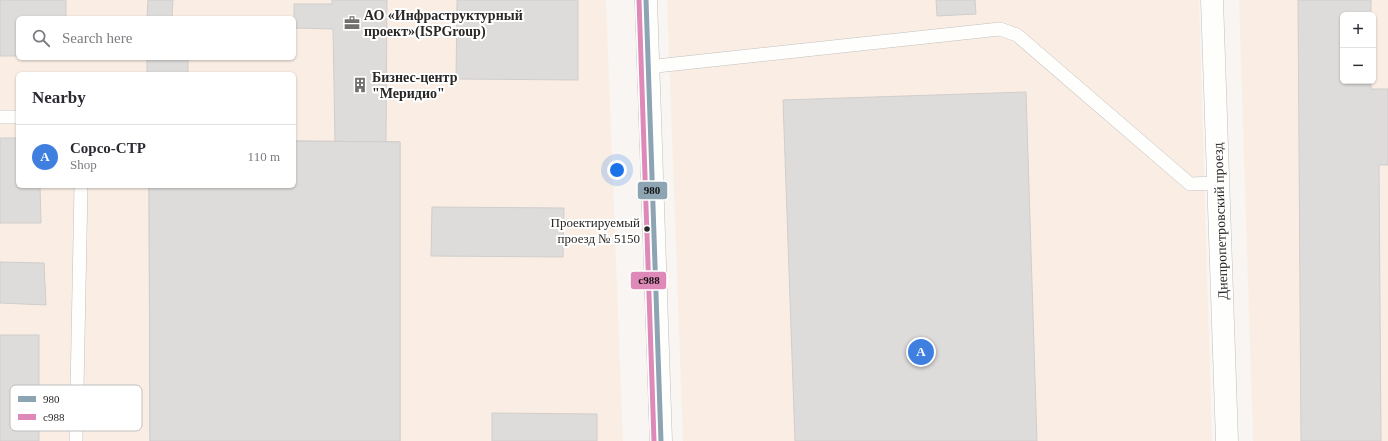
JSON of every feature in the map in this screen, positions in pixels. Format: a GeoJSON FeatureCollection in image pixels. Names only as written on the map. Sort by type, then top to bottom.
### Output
{"type":"FeatureCollection","features":[{"type":"Feature","properties":{"kind":"street"},"geometry":{"type":"LineString","coordinates":[[646,0],[647,67],[661,441]]}},
{"type":"Feature","properties":{"kind":"street","name":"Днепропетровский проезд"},"geometry":{"type":"LineString","coordinates":[[1212,0],[1227,441]]}},
{"type":"Feature","properties":{"kind":"lane"},"geometry":{"type":"LineString","coordinates":[[647,67],[1000,29],[1017,35],[1190,184],[1218,183]]}},
{"type":"Feature","properties":{"kind":"lane"},"geometry":{"type":"LineString","coordinates":[[0,117],[16,117]]}},
{"type":"Feature","properties":{"kind":"lane"},"geometry":{"type":"LineString","coordinates":[[77,385],[81,188]]}},
{"type":"Feature","properties":{"kind":"lane"},"geometry":{"type":"LineString","coordinates":[[76,431],[76,441]]}},
{"type":"Feature","properties":{"kind":"shaded area"},"geometry":{"type":"Polygon","coordinates":[[[0,0],[606,0],[623,441],[0,441],[0,0]]]}},
{"type":"Feature","properties":{"kind":"shaded area"},"geometry":{"type":"Polygon","coordinates":[[[667,0],[1199,0],[1212,441],[683,441],[667,0]]]}},
{"type":"Feature","properties":{"kind":"shaded area"},"geometry":{"type":"Polygon","coordinates":[[[1239,0],[1388,0],[1388,441],[1253,441],[1239,0]]]}},
{"type":"Feature","properties":{"kind":"building"},"geometry":{"type":"Polygon","coordinates":[[[0,0],[66,0],[66,16],[16,16],[16,56],[0,56],[0,0]]]}},
{"type":"Feature","properties":{"kind":"building"},"geometry":{"type":"Polygon","coordinates":[[[148,0],[173,0],[172,16],[147,16],[148,0]]]}},
{"type":"Feature","properties":{"kind":"building","name":"Бизнес-центр \"Меридио\""},"geometry":{"type":"Polygon","coordinates":[[[332,0],[387,0],[386,142],[335,142],[333,29],[296,28],[296,16],[294,16],[294,4],[332,4],[332,0]]]}},
{"type":"Feature","properties":{"kind":"building"},"geometry":{"type":"Polygon","coordinates":[[[457,0],[578,0],[578,80],[456,79],[457,0]]]}},
{"type":"Feature","properties":{"kind":"building"},"geometry":{"type":"Polygon","coordinates":[[[936,0],[975,0],[976,14],[937,16],[936,0]]]}},
{"type":"Feature","properties":{"kind":"building"},"geometry":{"type":"Polygon","coordinates":[[[1298,0],[1371,0],[1371,12],[1340,12],[1340,84],[1371,84],[1371,89],[1388,89],[1388,165],[1379,165],[1381,441],[1301,441],[1298,0]]]}},
{"type":"Feature","properties":{"kind":"building"},"geometry":{"type":"Polygon","coordinates":[[[147,60],[188,60],[188,72],[147,72],[147,60]]]}},
{"type":"Feature","properties":{"kind":"building"},"geometry":{"type":"Polygon","coordinates":[[[1026,92],[1037,441],[795,441],[783,100],[1026,92]]]}},
{"type":"Feature","properties":{"kind":"building"},"geometry":{"type":"Polygon","coordinates":[[[0,138],[16,138],[16,188],[40,188],[41,223],[0,223],[0,138]]]}},
{"type":"Feature","properties":{"kind":"building"},"geometry":{"type":"Polygon","coordinates":[[[296,141],[400,142],[400,441],[313,441],[313,224],[236,224],[234,344],[276,345],[276,441],[150,441],[149,188],[296,188],[296,141]]]}},
{"type":"Feature","properties":{"kind":"building"},"geometry":{"type":"Polygon","coordinates":[[[296,141],[400,142],[400,441],[150,441],[149,188],[296,188],[296,141]]]}},
{"type":"Feature","properties":{"kind":"building"},"geometry":{"type":"Polygon","coordinates":[[[432,207],[564,208],[563,257],[431,256],[432,207]]]}},
{"type":"Feature","properties":{"kind":"building"},"geometry":{"type":"Polygon","coordinates":[[[0,262],[44,263],[46,305],[0,303],[0,262]]]}},
{"type":"Feature","properties":{"kind":"building"},"geometry":{"type":"Polygon","coordinates":[[[0,335],[39,335],[39,385],[10,385],[10,431],[39,431],[39,441],[0,441],[0,335]]]}},
{"type":"Feature","properties":{"kind":"building"},"geometry":{"type":"Polygon","coordinates":[[[492,413],[597,414],[597,441],[492,441],[492,413]]]}},
{"type":"Feature","properties":{"kind":"transit line","name":"с988"},"geometry":{"type":"LineString","coordinates":[[639,0],[654,441]]}},
{"type":"Feature","properties":{"kind":"transit line","name":"980"},"geometry":{"type":"LineString","coordinates":[[646,0],[661,441]]}},
{"type":"Feature","properties":{"kind":"place","name":"АО «Инфраструктурный проект»(ISPGroup)"},"geometry":{"type":"Point","coordinates":[352,23]}},
{"type":"Feature","properties":{"kind":"place","name":"Бизнес-центр \"Меридио\""},"geometry":{"type":"Point","coordinates":[360,85]}},
{"type":"Feature","properties":{"kind":"place","name":"Проектируемый проезд № 5150"},"geometry":{"type":"Point","coordinates":[647,229]}},
{"type":"Feature","properties":{"kind":"place","name":"Сорсо-СТР"},"geometry":{"type":"Point","coordinates":[921,352]}}]}
